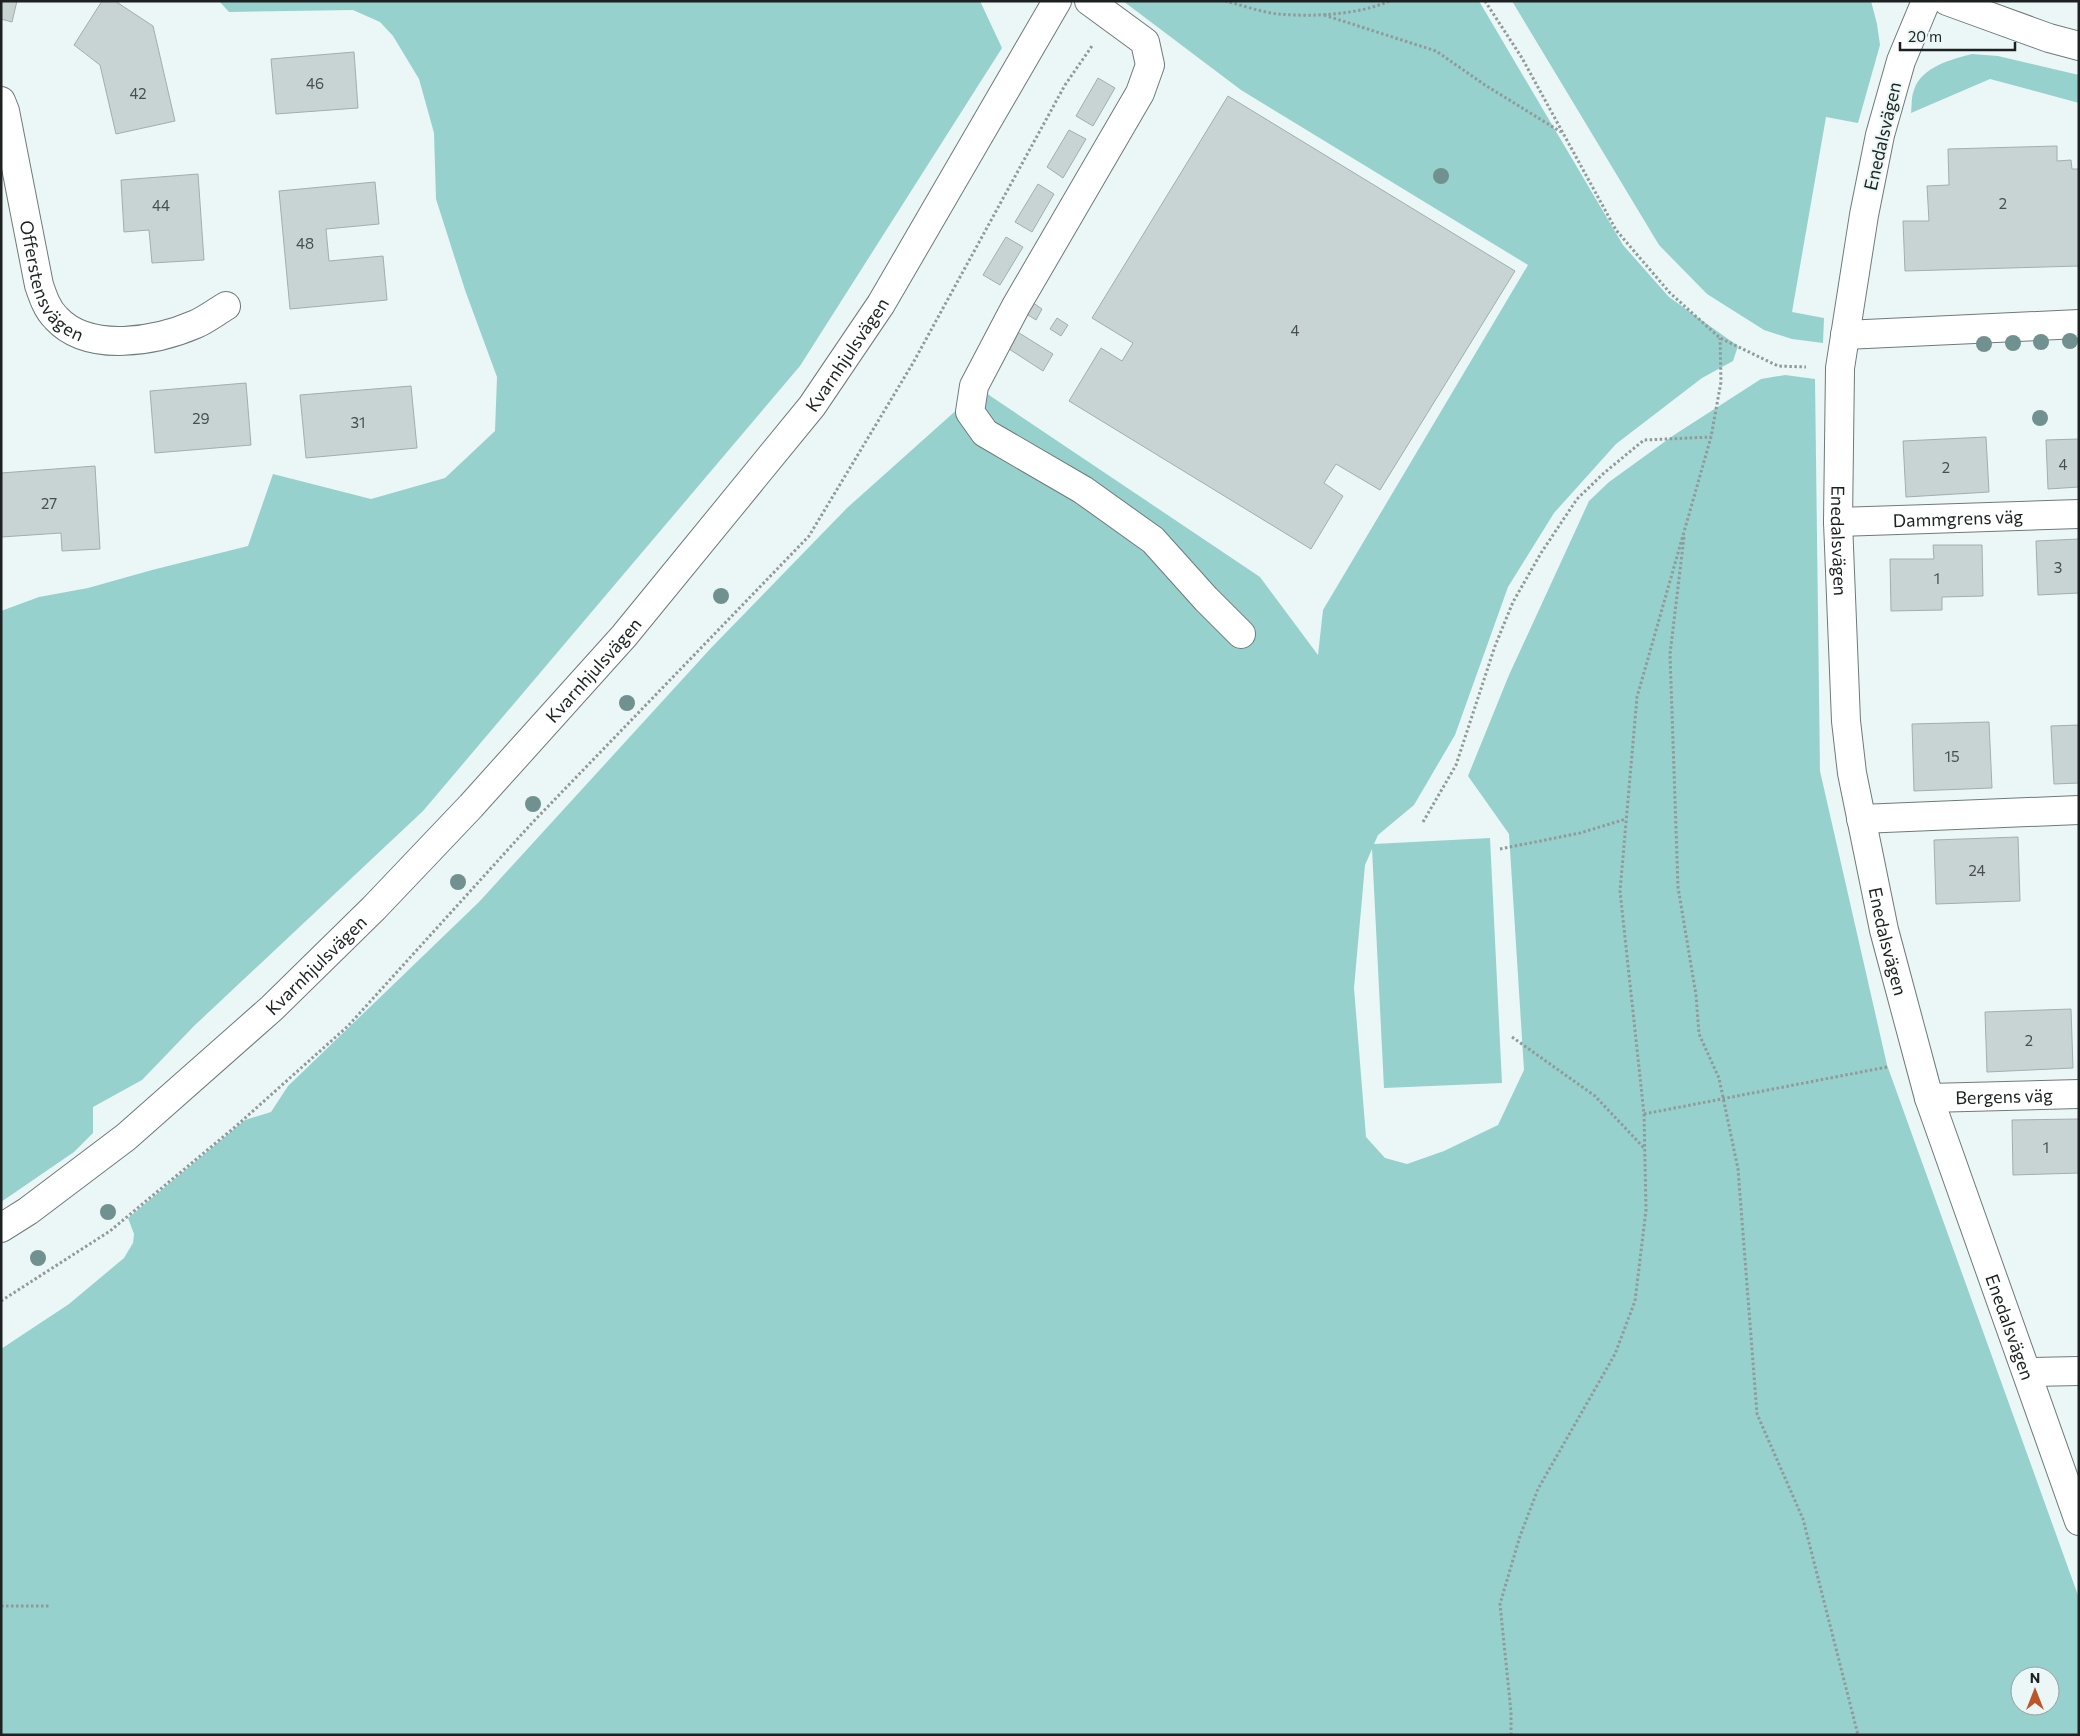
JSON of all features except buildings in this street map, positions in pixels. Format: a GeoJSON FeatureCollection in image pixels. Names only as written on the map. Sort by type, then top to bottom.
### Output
{"type":"FeatureCollection","features":[{"type":"Feature","properties":{"kind":"street","name":"Kvarnhjulsvägen"},"geometry":{"type":"LineString","coordinates":[[1,1228],[28,1211],[126,1137],[272,1008],[374,908],[471,806],[624,636],[812,406],[881,304],[1056,1]]}},
{"type":"Feature","properties":{"kind":"street"},"geometry":{"type":"LineString","coordinates":[[1089,1],[1146,42],[1150,64],[1140,93],[1016,306],[974,386],[970,412],[985,433],[1083,490],[1153,540],[1206,599],[1241,634]]}},
{"type":"Feature","properties":{"kind":"street","name":"Enedalsvägen"},"geometry":{"type":"LineString","coordinates":[[1926,1],[1901,61],[1880,135],[1864,216],[1840,368],[1838,522],[1846,721],[1852,773],[1884,930],[1918,1061],[1929,1098],[2079,1521]]}},
{"type":"Feature","properties":{"kind":"street"},"geometry":{"type":"LineString","coordinates":[[1947,1],[2049,38],[2079,46]]}},
{"type":"Feature","properties":{"kind":"street","name":"Offerstensvägen"},"geometry":{"type":"LineString","coordinates":[[1,101],[5,111],[39,284],[46,304],[56,318],[66,327],[84,337],[120,342],[166,334],[189,326],[226,306]]}},
{"type":"Feature","properties":{"kind":"street"},"geometry":{"type":"LineString","coordinates":[[1845,335],[2079,324]]}},
{"type":"Feature","properties":{"kind":"street","name":"Dammgrens väg"},"geometry":{"type":"LineString","coordinates":[[1838,522],[2079,514]]}},
{"type":"Feature","properties":{"kind":"street"},"geometry":{"type":"LineString","coordinates":[[1862,819],[2079,810]]}},
{"type":"Feature","properties":{"kind":"street","name":"Bergens väg"},"geometry":{"type":"LineString","coordinates":[[1929,1098],[2079,1094]]}},
{"type":"Feature","properties":{"kind":"street"},"geometry":{"type":"LineString","coordinates":[[2027,1372],[2079,1371]]}},
{"type":"Feature","properties":{"kind":"path"},"geometry":{"type":"LineString","coordinates":[[1225,1],[1277,14],[1324,15],[1373,8],[1390,1]]}},
{"type":"Feature","properties":{"kind":"path"},"geometry":{"type":"LineString","coordinates":[[1484,1],[1522,58],[1616,230],[1670,293],[1720,338],[1778,366],[1840,368]]}},
{"type":"Feature","properties":{"kind":"path"},"geometry":{"type":"LineString","coordinates":[[1324,15],[1436,51],[1485,85],[1563,133]]}},
{"type":"Feature","properties":{"kind":"path"},"geometry":{"type":"LineString","coordinates":[[1511,1735],[1500,1604],[1520,1536],[1538,1489],[1615,1354],[1635,1301],[1646,1210],[1645,1149],[1644,1114],[1620,891],[1626,819],[1637,697],[1711,437],[1721,382],[1720,338]]}},
{"type":"Feature","properties":{"kind":"path"},"geometry":{"type":"LineString","coordinates":[[1423,822],[1456,765],[1495,646],[1513,602],[1541,553],[1577,499],[1604,473],[1644,440],[1711,437]]}},
{"type":"Feature","properties":{"kind":"path"},"geometry":{"type":"LineString","coordinates":[[1686,526],[1670,654],[1678,887],[1696,995],[1699,1034],[1719,1078],[1738,1169],[1757,1414],[1803,1519],[1858,1735]]}},
{"type":"Feature","properties":{"kind":"path"},"geometry":{"type":"LineString","coordinates":[[1500,848],[1580,832],[1626,819]]}},
{"type":"Feature","properties":{"kind":"path"},"geometry":{"type":"LineString","coordinates":[[1512,1037],[1595,1096],[1645,1149]]}},
{"type":"Feature","properties":{"kind":"path"},"geometry":{"type":"LineString","coordinates":[[1644,1114],[1918,1061]]}},
{"type":"Feature","properties":{"kind":"path"},"geometry":{"type":"LineString","coordinates":[[1,1606],[50,1606]]}},
{"type":"Feature","properties":{"kind":"shaded area"},"geometry":{"type":"Polygon","coordinates":[[[219,1],[980,1],[1002,48],[800,366],[423,811],[194,1026],[142,1080],[93,1107],[93,1133],[74,1152],[1,1202],[1,611],[39,597],[88,588],[248,546],[273,474],[371,499],[445,478],[495,431],[497,377],[465,290],[436,199],[434,133],[419,79],[393,36],[380,22],[353,10],[229,12],[219,1]]]}},
{"type":"Feature","properties":{"kind":"shaded area"},"geometry":{"type":"Polygon","coordinates":[[[1123,1],[1479,1],[1623,245],[1669,297],[1738,346],[1733,361],[1702,378],[1616,444],[1554,513],[1508,587],[1455,735],[1414,805],[1378,835],[1374,844],[1490,838],[1502,1083],[1384,1088],[1372,849],[1365,865],[1354,988],[1366,1137],[1385,1158],[1407,1164],[1444,1151],[1498,1125],[1524,1070],[1509,834],[1468,776],[1509,675],[1589,501],[1609,482],[1674,435],[1761,379],[1785,375],[1815,379],[1820,771],[1887,1065],[2079,1598],[2079,1735],[1,1735],[1,1349],[69,1304],[124,1258],[133,1243],[134,1234],[128,1218],[245,1120],[271,1112],[288,1086],[479,902],[711,648],[847,508],[980,389],[1260,577],[1318,655],[1323,610],[1528,265],[1241,90],[1123,1]]]}},
{"type":"Feature","properties":{"kind":"shaded area"},"geometry":{"type":"Polygon","coordinates":[[[1512,1],[1871,1],[1880,45],[1858,123],[1826,117],[1792,312],[1824,318],[1823,343],[1792,339],[1764,330],[1707,294],[1659,245],[1512,1]]]}},
{"type":"Feature","properties":{"kind":"shaded area"},"geometry":{"type":"Polygon","coordinates":[[[1972,54],[1998,56],[2079,75],[2079,103],[1990,79],[1911,113],[1913,93],[1923,75],[1938,65],[1972,54]]]}}]}
